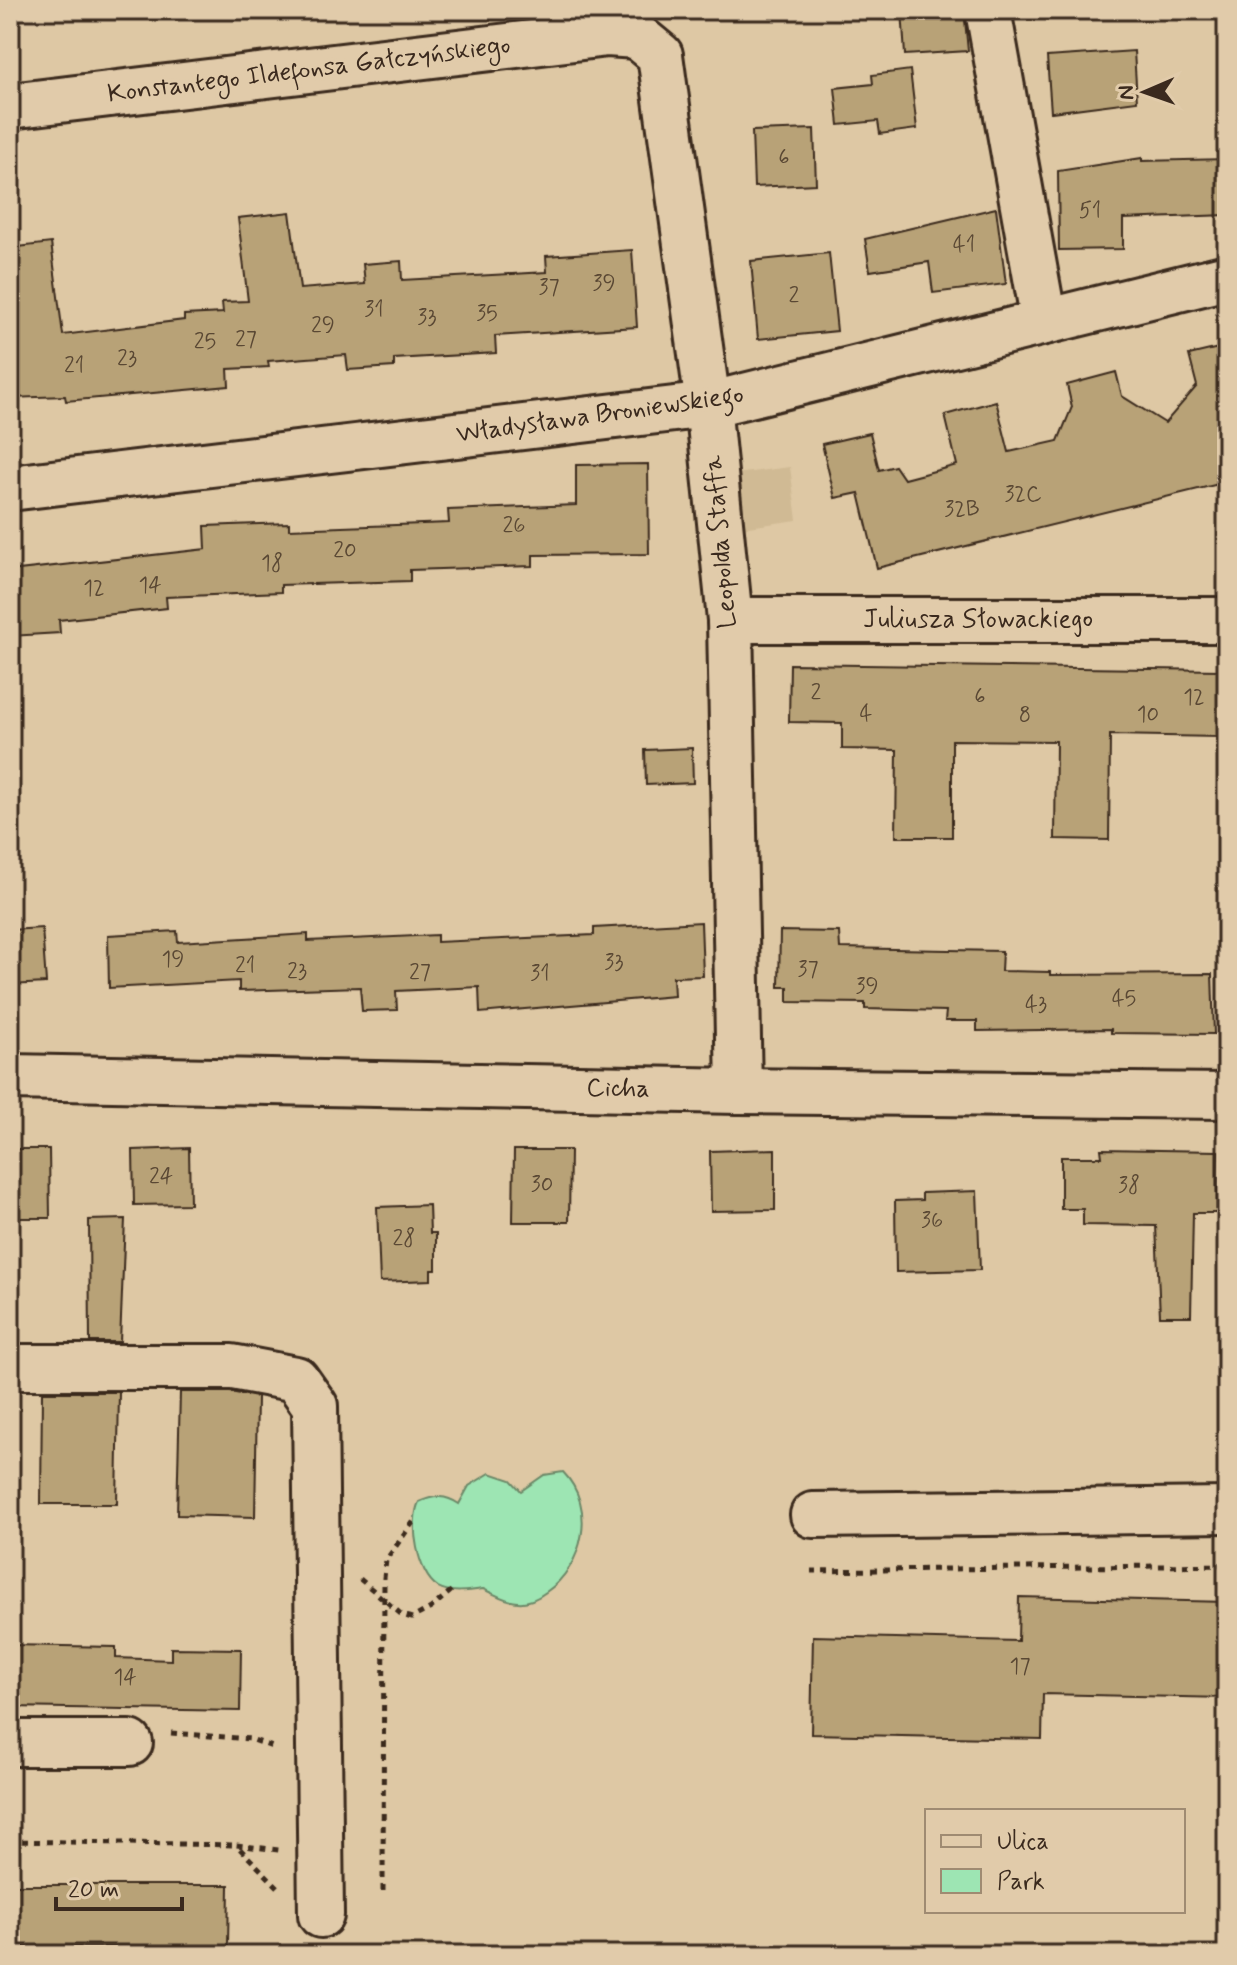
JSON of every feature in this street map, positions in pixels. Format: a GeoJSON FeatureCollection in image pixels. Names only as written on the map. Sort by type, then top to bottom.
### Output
{"type":"FeatureCollection","features":[{"type":"Feature","properties":{"kind":"street"},"geometry":{"type":"LineString","coordinates":[[988,10],[1044,322]]}},
{"type":"Feature","properties":{"kind":"street","name":"Konstantego Ildefonsa Gałczyńskiego"},"geometry":{"type":"LineString","coordinates":[[10,106],[607,34]]}},
{"type":"Feature","properties":{"kind":"street","name":"Leopolda Staffa"},"geometry":{"type":"LineString","coordinates":[[607,34],[637,36],[660,55],[708,405],[730,620],[739,1091]]}},
{"type":"Feature","properties":{"kind":"street","name":"Władysława Broniewskiego"},"geometry":{"type":"LineString","coordinates":[[10,488],[708,405],[1227,277]]}},
{"type":"Feature","properties":{"kind":"street","name":"Juliusza Słowackiego"},"geometry":{"type":"LineString","coordinates":[[730,620],[1227,620]]}},
{"type":"Feature","properties":{"kind":"street","name":"Cicha"},"geometry":{"type":"LineString","coordinates":[[10,1077],[739,1091],[1227,1096]]}},
{"type":"Feature","properties":{"kind":"street"},"geometry":{"type":"LineString","coordinates":[[10,1367],[232,1367],[296,1379],[315,1406],[321,1915]]}},
{"type":"Feature","properties":{"kind":"street"},"geometry":{"type":"LineString","coordinates":[[813,1515],[1227,1510]]}},
{"type":"Feature","properties":{"kind":"street"},"geometry":{"type":"LineString","coordinates":[[10,1743],[130,1743]]}},
{"type":"Feature","properties":{"kind":"path"},"geometry":{"type":"LineString","coordinates":[[383,1891],[383,1598],[386,1560],[414,1521]]}},
{"type":"Feature","properties":{"kind":"path"},"geometry":{"type":"LineString","coordinates":[[317,1549],[402,1615],[412,1618],[431,1608],[452,1590]]}},
{"type":"Feature","properties":{"kind":"path"},"geometry":{"type":"LineString","coordinates":[[811,1571],[1227,1565]]}},
{"type":"Feature","properties":{"kind":"path"},"geometry":{"type":"LineString","coordinates":[[10,1841],[236,1845]]}},
{"type":"Feature","properties":{"kind":"shaded area"},"geometry":{"type":"Polygon","coordinates":[[[790,467],[797,520],[734,529],[727,475],[790,467]]]}},
{"type":"Feature","properties":{"kind":"green space"},"geometry":{"type":"Polygon","coordinates":[[[563,1472],[574,1486],[580,1502],[582,1535],[569,1567],[546,1592],[533,1600],[518,1602],[483,1589],[448,1591],[431,1580],[420,1560],[415,1534],[419,1502],[440,1497],[459,1504],[469,1486],[490,1473],[511,1480],[521,1491],[544,1475],[563,1472]]]}},
{"type":"Feature","properties":{"kind":"building"},"geometry":{"type":"Polygon","coordinates":[[[902,10],[964,10],[968,51],[905,55],[902,10]]]}},
{"type":"Feature","properties":{"kind":"building"},"geometry":{"type":"Polygon","coordinates":[[[1134,51],[1137,101],[1051,112],[1047,57],[1134,51]]]}},
{"type":"Feature","properties":{"kind":"building"},"geometry":{"type":"Polygon","coordinates":[[[910,70],[917,129],[880,134],[878,121],[839,125],[835,88],[873,84],[872,75],[910,70]]]}},
{"type":"Feature","properties":{"kind":"building"},"geometry":{"type":"Polygon","coordinates":[[[814,129],[816,184],[754,187],[752,131],[814,129]]]}},
{"type":"Feature","properties":{"kind":"building"},"geometry":{"type":"Polygon","coordinates":[[[1142,158],[1142,161],[1227,159],[1227,215],[1123,219],[1123,249],[1059,250],[1058,171],[1142,158]]]}},
{"type":"Feature","properties":{"kind":"building"},"geometry":{"type":"Polygon","coordinates":[[[996,208],[1006,284],[933,293],[929,262],[870,271],[865,239],[996,208]]]}},
{"type":"Feature","properties":{"kind":"building"},"geometry":{"type":"Polygon","coordinates":[[[290,212],[300,289],[365,284],[363,264],[401,261],[402,280],[547,272],[546,256],[632,250],[637,327],[495,336],[496,353],[394,359],[394,367],[348,370],[346,355],[268,361],[269,367],[228,369],[229,386],[66,401],[65,396],[10,398],[10,341],[15,341],[10,305],[10,248],[51,243],[63,335],[184,320],[184,315],[223,313],[222,302],[248,301],[238,218],[290,212]]]}},
{"type":"Feature","properties":{"kind":"building"},"geometry":{"type":"Polygon","coordinates":[[[829,253],[837,331],[758,339],[751,261],[829,253]]]}},
{"type":"Feature","properties":{"kind":"building"},"geometry":{"type":"Polygon","coordinates":[[[1227,346],[1227,482],[877,568],[859,493],[835,498],[822,444],[870,433],[879,470],[895,466],[904,479],[957,465],[945,415],[996,401],[1009,452],[1058,441],[1072,407],[1067,385],[1116,372],[1122,396],[1165,423],[1197,386],[1189,355],[1227,346]]]}},
{"type":"Feature","properties":{"kind":"building"},"geometry":{"type":"Polygon","coordinates":[[[648,464],[649,554],[533,555],[533,566],[410,570],[410,581],[281,585],[281,592],[166,597],[167,608],[59,620],[60,633],[10,636],[10,571],[206,549],[205,526],[289,523],[289,529],[449,523],[448,510],[576,505],[576,465],[648,464]]]}},
{"type":"Feature","properties":{"kind":"building"},"geometry":{"type":"Polygon","coordinates":[[[790,664],[1221,670],[1220,737],[1110,735],[1109,840],[1055,839],[1056,741],[952,740],[952,837],[896,837],[897,750],[842,749],[842,723],[789,722],[790,664]]]}},
{"type":"Feature","properties":{"kind":"building"},"geometry":{"type":"Polygon","coordinates":[[[692,748],[693,783],[646,785],[645,750],[692,748]]]}},
{"type":"Feature","properties":{"kind":"building"},"geometry":{"type":"Polygon","coordinates":[[[701,922],[703,976],[673,977],[674,996],[480,1013],[479,987],[396,991],[397,1010],[362,1011],[360,987],[239,991],[239,981],[109,988],[108,935],[177,931],[178,942],[308,934],[308,941],[437,935],[437,942],[594,935],[594,928],[701,922]]]}},
{"type":"Feature","properties":{"kind":"building"},"geometry":{"type":"Polygon","coordinates":[[[42,928],[46,983],[10,985],[10,930],[42,928]]]}},
{"type":"Feature","properties":{"kind":"building"},"geometry":{"type":"Polygon","coordinates":[[[780,931],[839,932],[840,948],[1002,951],[1001,971],[1050,972],[1050,975],[1212,974],[1214,1034],[1111,1033],[1111,1029],[977,1031],[977,1021],[945,1021],[946,1011],[865,1009],[865,1003],[788,1002],[788,987],[779,987],[780,931]]]}},
{"type":"Feature","properties":{"kind":"building"},"geometry":{"type":"Polygon","coordinates":[[[189,1148],[190,1204],[134,1205],[133,1150],[189,1148]]]}},
{"type":"Feature","properties":{"kind":"building"},"geometry":{"type":"Polygon","coordinates":[[[10,1149],[49,1149],[50,1218],[10,1218],[10,1149]]]}},
{"type":"Feature","properties":{"kind":"building"},"geometry":{"type":"Polygon","coordinates":[[[775,1149],[775,1210],[711,1211],[710,1151],[775,1149]]]}},
{"type":"Feature","properties":{"kind":"building"},"geometry":{"type":"Polygon","coordinates":[[[1101,1149],[1218,1151],[1217,1213],[1193,1213],[1191,1316],[1160,1316],[1156,1226],[1083,1225],[1083,1209],[1061,1209],[1061,1157],[1102,1157],[1101,1149]]]}},
{"type":"Feature","properties":{"kind":"building"},"geometry":{"type":"Polygon","coordinates":[[[514,1150],[570,1150],[569,1222],[513,1222],[514,1150]]]}},
{"type":"Feature","properties":{"kind":"building"},"geometry":{"type":"Polygon","coordinates":[[[977,1191],[980,1270],[896,1272],[895,1201],[922,1200],[922,1193],[977,1191]]]}},
{"type":"Feature","properties":{"kind":"building"},"geometry":{"type":"Polygon","coordinates":[[[429,1205],[430,1233],[436,1233],[436,1270],[431,1270],[431,1280],[380,1282],[377,1207],[429,1205]]]}},
{"type":"Feature","properties":{"kind":"building"},"geometry":{"type":"Polygon","coordinates":[[[125,1219],[120,1342],[90,1342],[89,1220],[125,1219]]]}},
{"type":"Feature","properties":{"kind":"building"},"geometry":{"type":"Polygon","coordinates":[[[42,1392],[119,1392],[117,1504],[41,1504],[42,1392]]]}},
{"type":"Feature","properties":{"kind":"building"},"geometry":{"type":"Polygon","coordinates":[[[180,1392],[230,1392],[257,1397],[255,1517],[177,1515],[180,1392]]]}},
{"type":"Feature","properties":{"kind":"building"},"geometry":{"type":"Polygon","coordinates":[[[1019,1597],[1227,1602],[1227,1698],[1043,1694],[1042,1739],[811,1734],[813,1636],[1018,1641],[1019,1597]]]}},
{"type":"Feature","properties":{"kind":"building"},"geometry":{"type":"Polygon","coordinates":[[[10,1645],[116,1647],[116,1658],[171,1660],[171,1648],[241,1649],[240,1711],[10,1707],[10,1645]]]}},
{"type":"Feature","properties":{"kind":"building"},"geometry":{"type":"Polygon","coordinates":[[[10,1885],[229,1885],[228,1947],[10,1947],[10,1885]]]}}]}
